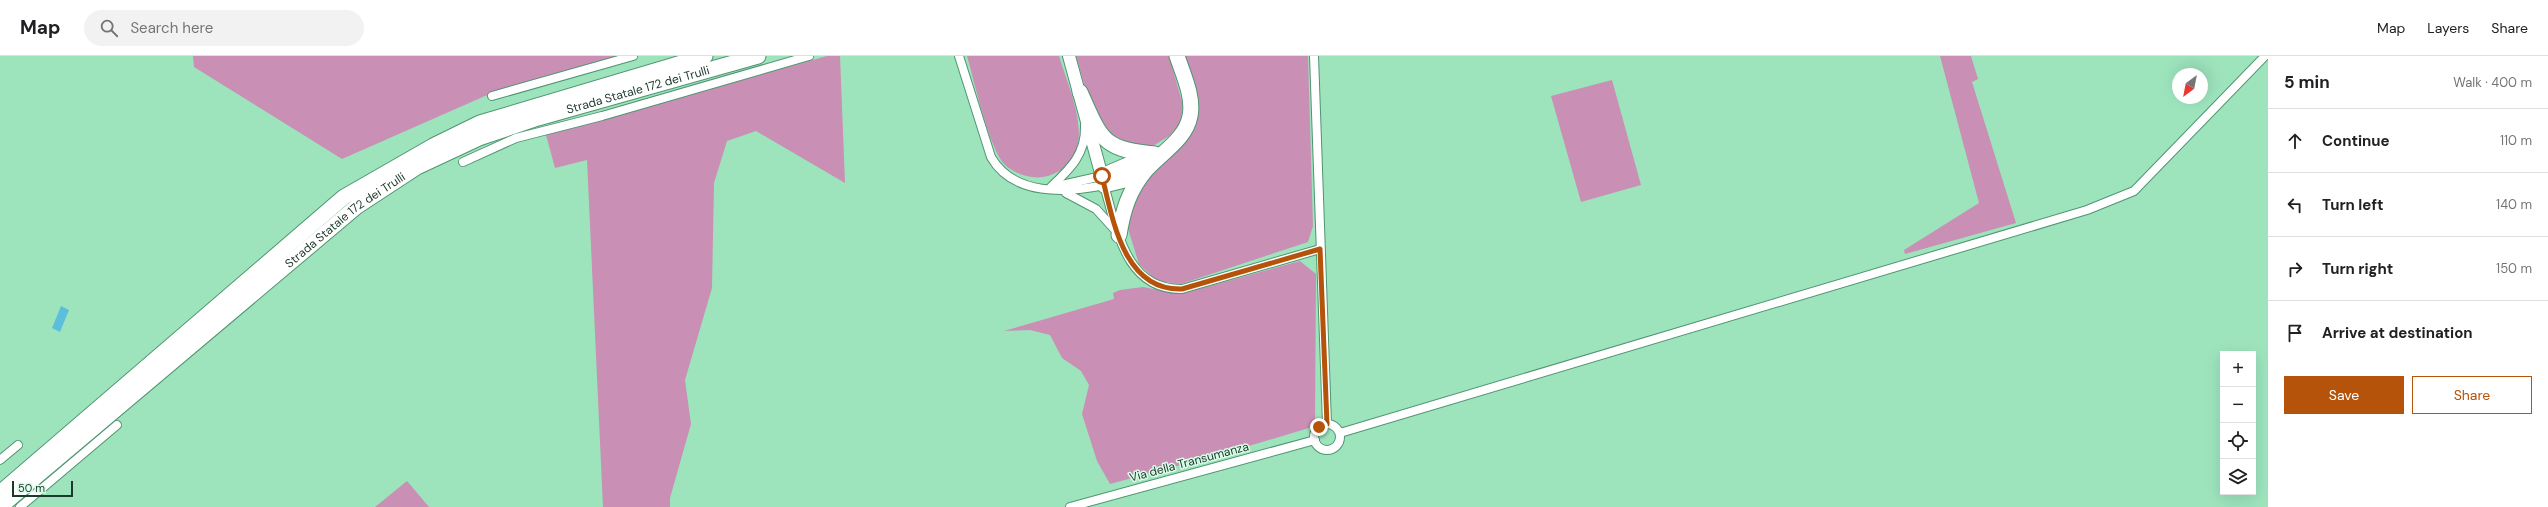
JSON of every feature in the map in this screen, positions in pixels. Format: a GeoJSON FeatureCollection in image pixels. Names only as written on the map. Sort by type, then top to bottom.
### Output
{"type":"FeatureCollection","features":[{"type":"Feature","properties":{"kind":"highway","name":"Strada Statale 172 dei Trulli"},"geometry":{"type":"LineString","coordinates":[[0,493],[344,197],[433,146],[480,123],[705,56]]}},
{"type":"Feature","properties":{"kind":"highway","name":"Strada Statale 172 dei Trulli"},"geometry":{"type":"LineString","coordinates":[[0,507],[356,207],[417,167],[479,138],[530,121],[758,56]]}},
{"type":"Feature","properties":{"kind":"highway"},"geometry":{"type":"LineString","coordinates":[[1119,235],[1123,210],[1129,195],[1146,170],[1184,132],[1191,108],[1177,56]]}},
{"type":"Feature","properties":{"kind":"highway"},"geometry":{"type":"LineString","coordinates":[[1082,100],[1099,133],[1104,139],[1124,150],[1155,154]]}},
{"type":"Feature","properties":{"kind":"highway"},"geometry":{"type":"LineString","coordinates":[[1103,181],[1169,148]]}},
{"type":"Feature","properties":{"kind":"highway"},"geometry":{"type":"LineString","coordinates":[[1103,181],[1129,179],[1146,170]]}},
{"type":"Feature","properties":{"kind":"street"},"geometry":{"type":"LineString","coordinates":[[492,96],[633,56]]}},
{"type":"Feature","properties":{"kind":"street"},"geometry":{"type":"LineString","coordinates":[[463,162],[516,138],[602,116],[809,56]]}},
{"type":"Feature","properties":{"kind":"street"},"geometry":{"type":"LineString","coordinates":[[959,56],[991,157],[996,166],[1015,182],[1050,188],[1076,191],[1103,181]]}},
{"type":"Feature","properties":{"kind":"street"},"geometry":{"type":"LineString","coordinates":[[1069,56],[1119,235]]}},
{"type":"Feature","properties":{"kind":"street"},"geometry":{"type":"LineString","coordinates":[[1314,56],[1327,424]]}},
{"type":"Feature","properties":{"kind":"street"},"geometry":{"type":"LineString","coordinates":[[1340,433],[1654,341],[2087,210],[2134,191],[2265,56]]}},
{"type":"Feature","properties":{"kind":"street"},"geometry":{"type":"LineString","coordinates":[[1050,188],[1073,166],[1082,151],[1085,134],[1082,100]]}},
{"type":"Feature","properties":{"kind":"street"},"geometry":{"type":"LineString","coordinates":[[1050,188],[1085,202],[1106,218],[1119,235],[1138,272],[1159,287],[1171,289],[1194,286],[1320,249]]}},
{"type":"Feature","properties":{"kind":"street"},"geometry":{"type":"LineString","coordinates":[[1327,424],[1335,426],[1340,433],[1339,443],[1331,450],[1321,448],[1314,440],[1317,429],[1327,424]]}},
{"type":"Feature","properties":{"kind":"street"},"geometry":{"type":"LineString","coordinates":[[20,507],[117,425]]}},
{"type":"Feature","properties":{"kind":"street","name":"Via della Transumanza"},"geometry":{"type":"LineString","coordinates":[[1070,507],[1314,440]]}},
{"type":"Feature","properties":{"kind":"street"},"geometry":{"type":"LineString","coordinates":[[0,460],[18,445]]}},
{"type":"Feature","properties":{"kind":"shaded area"},"geometry":{"type":"Polygon","coordinates":[[[193,56],[621,56],[485,96],[342,159],[194,67],[193,56]]]}},
{"type":"Feature","properties":{"kind":"shaded area"},"geometry":{"type":"Polygon","coordinates":[[[827,56],[840,56],[845,183],[756,131],[727,141],[714,183],[712,288],[685,380],[691,424],[670,498],[670,507],[603,507],[587,160],[555,168],[546,135],[827,56]]]}},
{"type":"Feature","properties":{"kind":"shaded area"},"geometry":{"type":"Polygon","coordinates":[[[967,56],[1059,56],[1075,105],[1079,140],[1074,155],[1065,167],[1048,176],[1031,177],[1014,172],[1005,165],[993,145],[967,56]]]}},
{"type":"Feature","properties":{"kind":"shaded area"},"geometry":{"type":"Polygon","coordinates":[[[1076,56],[1169,56],[1183,105],[1181,121],[1172,134],[1153,146],[1118,145],[1093,114],[1076,56]]]}},
{"type":"Feature","properties":{"kind":"shaded area"},"geometry":{"type":"Polygon","coordinates":[[[1184,56],[1308,56],[1313,226],[1308,242],[1181,284],[1157,281],[1139,264],[1128,229],[1131,202],[1150,175],[1188,139],[1199,111],[1184,56]]]}},
{"type":"Feature","properties":{"kind":"shaded area"},"geometry":{"type":"Polygon","coordinates":[[[1940,56],[1971,56],[1978,79],[1972,82],[2016,223],[1905,254],[1904,250],[1979,203],[1940,56]]]}},
{"type":"Feature","properties":{"kind":"shaded area"},"geometry":{"type":"Polygon","coordinates":[[[1612,80],[1641,185],[1581,202],[1551,96],[1612,80]]]}},
{"type":"Feature","properties":{"kind":"shaded area"},"geometry":{"type":"Polygon","coordinates":[[[1300,261],[1316,274],[1315,422],[1309,428],[1229,452],[1110,484],[1097,461],[1082,414],[1089,385],[1081,371],[1062,358],[1050,335],[1030,330],[1004,331],[1114,299],[1113,293],[1120,290],[1143,287],[1181,294],[1300,261]]]}},
{"type":"Feature","properties":{"kind":"shaded area"},"geometry":{"type":"Polygon","coordinates":[[[407,481],[429,507],[375,507],[407,481]]]}},
{"type":"Feature","properties":{"kind":"water"},"geometry":{"type":"Polygon","coordinates":[[[61,306],[69,310],[60,332],[52,328],[61,306]]]}},
{"type":"Feature","properties":{"kind":"route"},"geometry":{"type":"LineString","coordinates":[[1102,176],[1123,246],[1130,261],[1138,272],[1149,282],[1159,287],[1182,289],[1320,249],[1327,424],[1319,427]]}}]}
